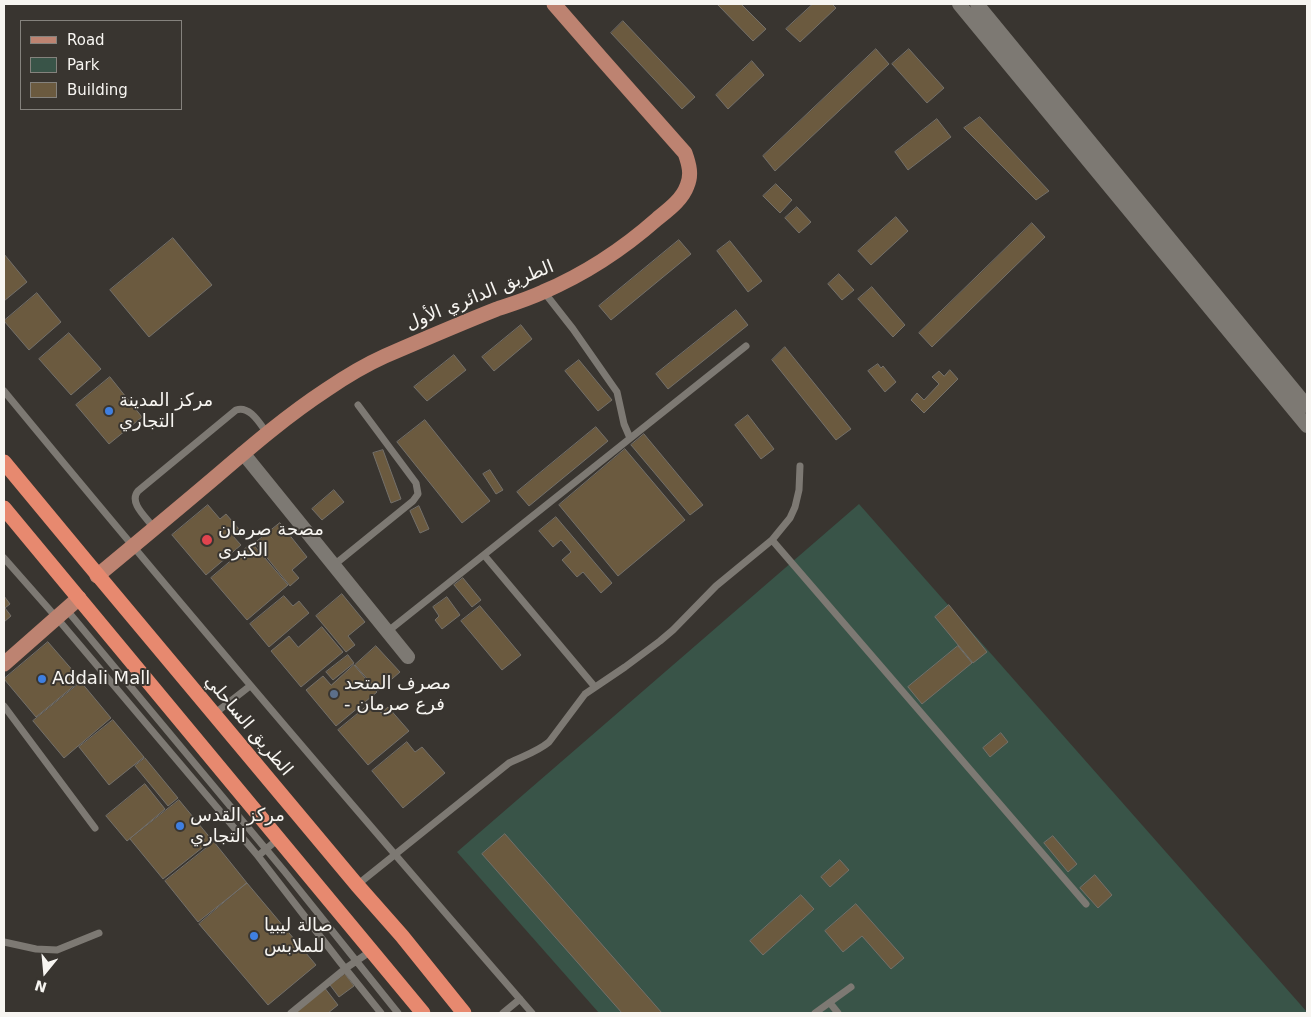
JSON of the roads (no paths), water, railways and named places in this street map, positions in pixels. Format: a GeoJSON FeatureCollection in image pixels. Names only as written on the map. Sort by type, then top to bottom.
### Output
{"type":"FeatureCollection","features":[{"type":"Feature","properties":{"kind":"highway","name":"الطريق الساحلي"},"geometry":{"type":"LineString","coordinates":[[4,462],[357,885],[402,936],[464,1013]]}},
{"type":"Feature","properties":{"kind":"highway"},"geometry":{"type":"LineString","coordinates":[[4,508],[423,1013]]}},
{"type":"Feature","properties":{"kind":"main road","name":"الطريق الدائري الأول"},"geometry":{"type":"LineString","coordinates":[[98,576],[243,453],[296,410],[326,389],[383,357],[497,309],[544,292],[566,281],[595,265],[628,243],[681,197],[687,186],[690,173],[685,153],[554,4]]}},
{"type":"Feature","properties":{"kind":"main road"},"geometry":{"type":"LineString","coordinates":[[4,664],[79,598]]}},
{"type":"Feature","properties":{"kind":"street"},"geometry":{"type":"LineString","coordinates":[[959,4],[1307,426]]}},
{"type":"Feature","properties":{"kind":"street"},"geometry":{"type":"LineString","coordinates":[[978,4],[1307,406]]}},
{"type":"Feature","properties":{"kind":"street"},"geometry":{"type":"LineString","coordinates":[[243,453],[408,657]]}},
{"type":"Feature","properties":{"kind":"lane"},"geometry":{"type":"LineString","coordinates":[[544,292],[573,329],[617,392],[624,424],[630,438]]}},
{"type":"Feature","properties":{"kind":"lane"},"geometry":{"type":"LineString","coordinates":[[387,632],[746,346]]}},
{"type":"Feature","properties":{"kind":"lane"},"geometry":{"type":"LineString","coordinates":[[4,391],[132,547],[532,1013]]}},
{"type":"Feature","properties":{"kind":"lane"},"geometry":{"type":"LineString","coordinates":[[334,565],[413,501],[418,494],[416,483],[358,405]]}},
{"type":"Feature","properties":{"kind":"lane"},"geometry":{"type":"LineString","coordinates":[[154,528],[136,504],[134,497],[138,491],[236,410],[243,408],[249,411],[268,433]]}},
{"type":"Feature","properties":{"kind":"lane"},"geometry":{"type":"LineString","coordinates":[[357,885],[509,763],[531,754],[549,742],[585,694],[626,667],[660,641],[716,586],[772,540],[790,518],[795,507],[799,490],[800,466]]}},
{"type":"Feature","properties":{"kind":"lane"},"geometry":{"type":"LineString","coordinates":[[772,540],[1086,904]]}},
{"type":"Feature","properties":{"kind":"lane"},"geometry":{"type":"LineString","coordinates":[[484,555],[595,687]]}},
{"type":"Feature","properties":{"kind":"lane"},"geometry":{"type":"LineString","coordinates":[[4,558],[61,613],[266,849],[398,1013]]}},
{"type":"Feature","properties":{"kind":"lane"},"geometry":{"type":"LineString","coordinates":[[61,613],[258,856],[381,1013]]}},
{"type":"Feature","properties":{"kind":"lane"},"geometry":{"type":"LineString","coordinates":[[214,714],[250,686]]}},
{"type":"Feature","properties":{"kind":"lane"},"geometry":{"type":"LineString","coordinates":[[4,706],[95,828]]}},
{"type":"Feature","properties":{"kind":"lane"},"geometry":{"type":"LineString","coordinates":[[258,856],[278,839]]}},
{"type":"Feature","properties":{"kind":"lane"},"geometry":{"type":"LineString","coordinates":[[4,942],[36,949],[57,950],[98,933]]}},
{"type":"Feature","properties":{"kind":"lane"},"geometry":{"type":"LineString","coordinates":[[291,1013],[371,950]]}},
{"type":"Feature","properties":{"kind":"lane"},"geometry":{"type":"LineString","coordinates":[[815,1013],[850,987]]}},
{"type":"Feature","properties":{"kind":"lane"},"geometry":{"type":"LineString","coordinates":[[503,1013],[520,999]]}},
{"type":"Feature","properties":{"kind":"lane"},"geometry":{"type":"LineString","coordinates":[[830,1003],[838,1013]]}},
{"type":"Feature","properties":{"kind":"place","name":"مركز المدينة التجاري"},"geometry":{"type":"Point","coordinates":[109,411]}},
{"type":"Feature","properties":{"kind":"place","name":"مصحة صرمان الكبرى"},"geometry":{"type":"Point","coordinates":[207,540]}},
{"type":"Feature","properties":{"kind":"place","name":"Addali Mall"},"geometry":{"type":"Point","coordinates":[42,679]}},
{"type":"Feature","properties":{"kind":"place","name":"مصرف المتحد - فرع صرمان"},"geometry":{"type":"Point","coordinates":[334,694]}},
{"type":"Feature","properties":{"kind":"place","name":"مركز القدس التجاري"},"geometry":{"type":"Point","coordinates":[180,826]}},
{"type":"Feature","properties":{"kind":"place","name":"صالة ليبيا للملابس"},"geometry":{"type":"Point","coordinates":[254,936]}}]}
